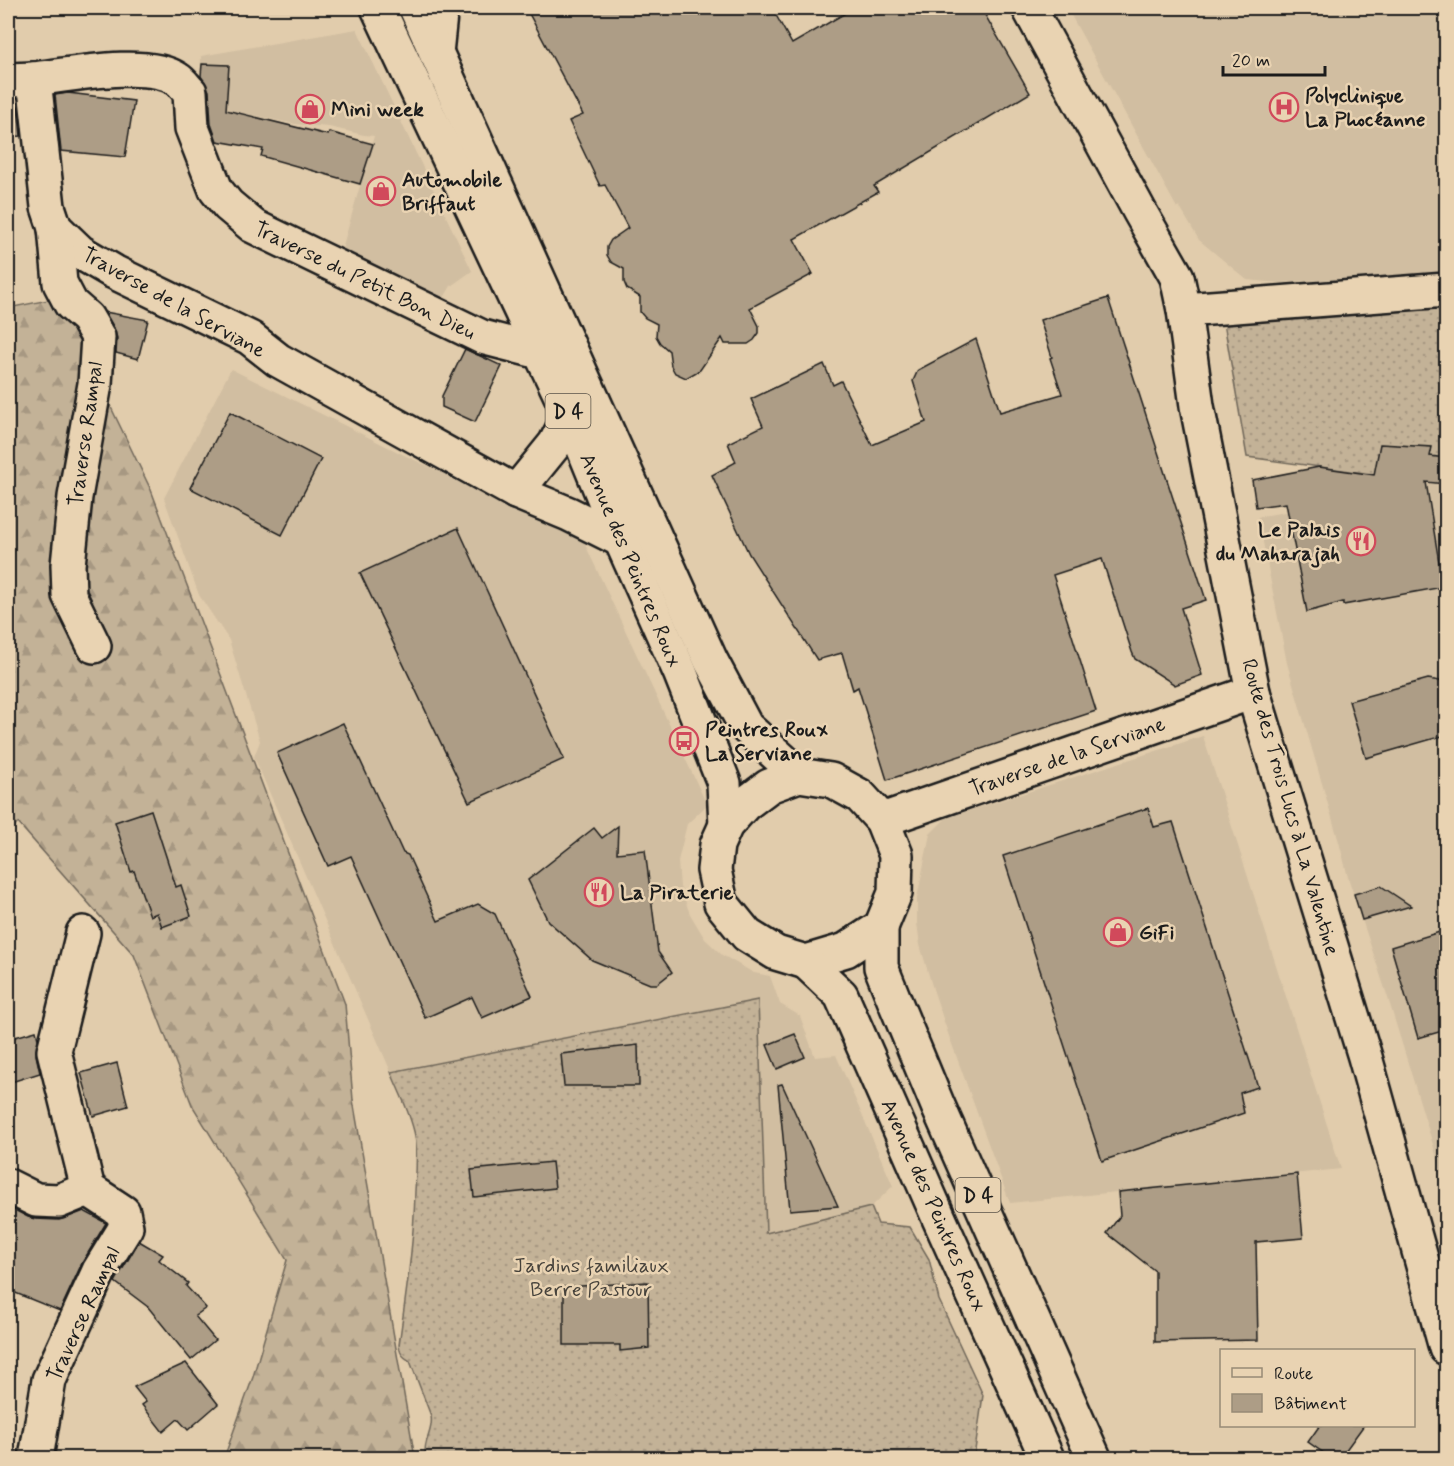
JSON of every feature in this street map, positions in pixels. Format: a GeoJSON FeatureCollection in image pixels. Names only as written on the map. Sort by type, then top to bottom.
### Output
{"type":"FeatureCollection","features":[{"type":"Feature","properties":{"kind":"street","name":"Avenue des Peintres Roux"},"geometry":{"type":"LineString","coordinates":[[378,8],[570,415],[621,540],[680,672],[724,783],[726,825]]}},
{"type":"Feature","properties":{"kind":"street","name":"Avenue des Peintres Roux"},"geometry":{"type":"LineString","coordinates":[[416,8],[714,668],[746,727],[799,775]]}},
{"type":"Feature","properties":{"kind":"street"},"geometry":{"type":"LineString","coordinates":[[436,53],[441,15],[439,8]]}},
{"type":"Feature","properties":{"kind":"street","name":"Route des Trois Lucs à La Valentine"},"geometry":{"type":"LineString","coordinates":[[1029,8],[1177,277],[1184,310],[1197,406],[1253,692],[1365,1058],[1446,1348]]}},
{"type":"Feature","properties":{"kind":"street","name":"Traverse du Petit Bon Dieu"},"geometry":{"type":"LineString","coordinates":[[21,79],[123,68],[154,71],[176,78],[190,92],[192,128],[216,190],[228,205],[253,226],[482,337],[540,352]]}},
{"type":"Feature","properties":{"kind":"street"},"geometry":{"type":"LineString","coordinates":[[21,79],[48,207],[55,228]]}},
{"type":"Feature","properties":{"kind":"street","name":"Traverse de la Serviane"},"geometry":{"type":"LineString","coordinates":[[55,228],[80,252],[114,272],[250,338],[278,360],[516,492],[569,514],[621,540]]}},
{"type":"Feature","properties":{"kind":"street","name":"Traverse Rampal"},"geometry":{"type":"LineString","coordinates":[[55,228],[60,284],[71,304],[87,318],[98,337],[95,384],[75,497],[68,565],[69,595],[94,646]]}},
{"type":"Feature","properties":{"kind":"street"},"geometry":{"type":"LineString","coordinates":[[1184,310],[1446,290]]}},
{"type":"Feature","properties":{"kind":"street"},"geometry":{"type":"LineString","coordinates":[[516,492],[555,444],[570,415]]}},
{"type":"Feature","properties":{"kind":"street","name":"Traverse de la Serviane"},"geometry":{"type":"LineString","coordinates":[[882,820],[1253,692]]}},
{"type":"Feature","properties":{"kind":"street"},"geometry":{"type":"LineString","coordinates":[[799,775],[831,780],[860,796],[882,820],[896,855],[895,893],[881,927],[846,950],[807,962],[776,953],[747,935],[721,903],[714,870],[717,845],[726,825],[745,804],[769,786],[799,775]]}},
{"type":"Feature","properties":{"kind":"street","name":"Avenue des Peintres Roux"},"geometry":{"type":"LineString","coordinates":[[881,927],[880,967],[938,1106],[1094,1458]]}},
{"type":"Feature","properties":{"kind":"street"},"geometry":{"type":"LineString","coordinates":[[8,1186],[36,1200],[59,1201],[88,1189],[54,1050],[83,933]]}},
{"type":"Feature","properties":{"kind":"street","name":"Avenue des Peintres Roux"},"geometry":{"type":"LineString","coordinates":[[807,962],[841,995],[1047,1458]]}},
{"type":"Feature","properties":{"kind":"street","name":"Traverse Rampal"},"geometry":{"type":"LineString","coordinates":[[36,1458],[49,1380],[99,1271],[126,1227],[123,1212],[88,1189]]}},
{"type":"Feature","properties":{"kind":"shaded area","name":"Polyclinique La Phocéanne"},"geometry":{"type":"Polygon","coordinates":[[[1067,8],[1446,8],[1446,272],[1280,283],[1247,280],[1199,240],[1179,206],[1177,208],[1067,8]]]}},
{"type":"Feature","properties":{"kind":"shaded area"},"geometry":{"type":"Polygon","coordinates":[[[357,29],[472,271],[451,286],[439,306],[339,260],[374,136],[329,127],[295,124],[200,105],[201,56],[357,29]]]}},
{"type":"Feature","properties":{"kind":"shaded area"},"geometry":{"type":"Polygon","coordinates":[[[231,369],[404,455],[582,538],[707,805],[687,824],[678,861],[680,887],[690,914],[705,939],[722,955],[754,973],[770,976],[780,1004],[800,1016],[815,1057],[836,1055],[893,1186],[871,1207],[766,1233],[758,1000],[391,1072],[254,757],[260,741],[229,640],[199,595],[164,498],[231,369]]]}},
{"type":"Feature","properties":{"kind":"shaded area"},"geometry":{"type":"Polygon","coordinates":[[[1316,467],[1446,484],[1446,1180],[1442,1174],[1348,877],[1287,663],[1258,517],[1322,505],[1316,467]]]}},
{"type":"Feature","properties":{"kind":"shaded area"},"geometry":{"type":"Polygon","coordinates":[[[1203,736],[1341,1169],[1010,1203],[949,1036],[920,945],[917,898],[930,834],[946,818],[1203,736]]]}},
{"type":"Feature","properties":{"kind":"green space"},"geometry":{"type":"Polygon","coordinates":[[[58,298],[151,490],[345,1004],[353,1100],[415,1458],[224,1458],[253,1377],[287,1260],[192,1105],[134,955],[18,823],[8,834],[8,308],[58,298]]]}},
{"type":"Feature","properties":{"kind":"green space"},"geometry":{"type":"Polygon","coordinates":[[[1446,305],[1446,484],[1247,457],[1223,317],[1446,305]]]}},
{"type":"Feature","properties":{"kind":"green space","name":"Jardins familiaux Berre Pastour"},"geometry":{"type":"Polygon","coordinates":[[[758,1000],[766,1233],[871,1207],[878,1224],[910,1227],[929,1259],[939,1300],[983,1395],[974,1457],[426,1458],[431,1416],[410,1361],[402,1355],[399,1345],[413,1230],[416,1143],[411,1120],[391,1072],[758,1000]]]}},
{"type":"Feature","properties":{"kind":"building"},"geometry":{"type":"Polygon","coordinates":[[[526,8],[772,8],[792,44],[854,8],[981,8],[1030,93],[874,186],[878,192],[794,239],[813,274],[750,308],[759,326],[759,333],[754,340],[748,344],[725,344],[722,338],[700,370],[686,378],[675,373],[671,366],[669,351],[656,336],[657,324],[645,318],[640,312],[640,297],[627,289],[624,282],[624,269],[611,262],[607,255],[607,247],[611,240],[628,228],[605,185],[600,186],[569,121],[583,115],[526,8]]]}},
{"type":"Feature","properties":{"kind":"building"},"geometry":{"type":"Polygon","coordinates":[[[202,64],[229,65],[226,110],[373,144],[360,184],[261,156],[263,149],[217,141],[211,124],[209,91],[201,76],[202,64]]]}},
{"type":"Feature","properties":{"kind":"building"},"geometry":{"type":"Polygon","coordinates":[[[68,93],[134,101],[125,157],[61,151],[55,95],[68,93]]]}},
{"type":"Feature","properties":{"kind":"building"},"geometry":{"type":"Polygon","coordinates":[[[18,107],[21,136],[8,137],[8,108],[18,107]]]}},
{"type":"Feature","properties":{"kind":"building"},"geometry":{"type":"Polygon","coordinates":[[[1108,298],[1206,600],[1181,608],[1202,675],[1175,685],[1135,659],[1102,559],[1053,575],[1096,711],[887,780],[858,687],[853,690],[842,653],[817,660],[749,554],[712,475],[736,462],[728,443],[763,426],[751,399],[824,364],[833,385],[841,381],[872,445],[926,422],[913,381],[918,370],[976,339],[1000,412],[1062,394],[1040,320],[1108,298]]]}},
{"type":"Feature","properties":{"kind":"building"},"geometry":{"type":"Polygon","coordinates":[[[105,312],[148,320],[138,359],[116,353],[117,338],[105,312]]]}},
{"type":"Feature","properties":{"kind":"building"},"geometry":{"type":"Polygon","coordinates":[[[465,349],[502,366],[475,422],[442,407],[442,396],[465,349]]]}},
{"type":"Feature","properties":{"kind":"building"},"geometry":{"type":"Polygon","coordinates":[[[230,412],[321,459],[282,535],[190,488],[230,412]]]}},
{"type":"Feature","properties":{"kind":"building"},"geometry":{"type":"Polygon","coordinates":[[[1380,444],[1432,447],[1430,456],[1446,458],[1446,484],[1426,482],[1443,587],[1343,605],[1343,602],[1307,612],[1286,503],[1256,507],[1252,480],[1319,467],[1374,475],[1380,444]]]}},
{"type":"Feature","properties":{"kind":"building"},"geometry":{"type":"Polygon","coordinates":[[[458,528],[564,759],[469,802],[360,573],[458,528]]]}},
{"type":"Feature","properties":{"kind":"building"},"geometry":{"type":"Polygon","coordinates":[[[1428,679],[1446,682],[1446,735],[1366,758],[1349,701],[1428,679]]]}},
{"type":"Feature","properties":{"kind":"building"},"geometry":{"type":"Polygon","coordinates":[[[343,723],[403,853],[408,855],[438,921],[478,904],[495,914],[532,996],[482,1018],[472,997],[425,1018],[351,856],[328,866],[277,753],[343,723]]]}},
{"type":"Feature","properties":{"kind":"building","name":"GiFi"},"geometry":{"type":"Polygon","coordinates":[[[1148,808],[1154,827],[1173,822],[1258,1087],[1240,1093],[1244,1113],[1102,1161],[1003,856],[1148,808]]]}},
{"type":"Feature","properties":{"kind":"building"},"geometry":{"type":"Polygon","coordinates":[[[151,810],[176,887],[181,885],[191,916],[162,927],[157,913],[150,916],[134,871],[131,872],[115,822],[151,810]]]}},
{"type":"Feature","properties":{"kind":"building"},"geometry":{"type":"Polygon","coordinates":[[[618,826],[617,853],[645,850],[658,952],[672,972],[657,984],[650,984],[592,960],[548,921],[528,880],[594,828],[602,838],[618,826]]]}},
{"type":"Feature","properties":{"kind":"building"},"geometry":{"type":"Polygon","coordinates":[[[1381,886],[1411,906],[1362,920],[1354,894],[1381,886]]]}},
{"type":"Feature","properties":{"kind":"building"},"geometry":{"type":"Polygon","coordinates":[[[1446,930],[1446,1030],[1418,1038],[1391,947],[1446,930]]]}},
{"type":"Feature","properties":{"kind":"building"},"geometry":{"type":"Polygon","coordinates":[[[36,1031],[38,1039],[36,1055],[40,1073],[8,1083],[8,1039],[36,1031]]]}},
{"type":"Feature","properties":{"kind":"building"},"geometry":{"type":"Polygon","coordinates":[[[795,1034],[805,1057],[777,1069],[767,1045],[795,1034]]]}},
{"type":"Feature","properties":{"kind":"building"},"geometry":{"type":"Polygon","coordinates":[[[638,1045],[639,1086],[564,1086],[561,1054],[638,1045]]]}},
{"type":"Feature","properties":{"kind":"building"},"geometry":{"type":"Polygon","coordinates":[[[117,1063],[128,1106],[93,1116],[81,1073],[117,1063]]]}},
{"type":"Feature","properties":{"kind":"building"},"geometry":{"type":"Polygon","coordinates":[[[782,1084],[838,1206],[790,1210],[778,1085],[782,1084]]]}},
{"type":"Feature","properties":{"kind":"building"},"geometry":{"type":"Polygon","coordinates":[[[552,1162],[555,1188],[474,1197],[471,1170],[552,1162]]]}},
{"type":"Feature","properties":{"kind":"building"},"geometry":{"type":"Polygon","coordinates":[[[1297,1174],[1303,1238],[1256,1242],[1258,1340],[1155,1342],[1155,1271],[1107,1233],[1120,1216],[1118,1192],[1297,1174]]]}},
{"type":"Feature","properties":{"kind":"building"},"geometry":{"type":"Polygon","coordinates":[[[9,1207],[35,1219],[59,1220],[84,1211],[106,1223],[82,1263],[60,1311],[8,1290],[9,1207]]]}},
{"type":"Feature","properties":{"kind":"building"},"geometry":{"type":"Polygon","coordinates":[[[139,1241],[163,1255],[159,1260],[188,1283],[186,1286],[206,1308],[195,1316],[215,1340],[191,1360],[148,1307],[115,1282],[139,1241]]]}},
{"type":"Feature","properties":{"kind":"building"},"geometry":{"type":"Polygon","coordinates":[[[648,1282],[649,1348],[620,1351],[620,1345],[564,1345],[564,1287],[648,1282]]]}},
{"type":"Feature","properties":{"kind":"building"},"geometry":{"type":"Polygon","coordinates":[[[186,1363],[218,1404],[188,1430],[178,1419],[163,1432],[142,1405],[146,1402],[134,1387],[186,1363]]]}},
{"type":"Feature","properties":{"kind":"building"},"geometry":{"type":"Polygon","coordinates":[[[1319,1427],[1363,1427],[1340,1458],[1331,1458],[1308,1442],[1319,1427]]]}},
{"type":"Feature","properties":{"kind":"place","name":"Polyclinique La Phocéanne"},"geometry":{"type":"Point","coordinates":[1284,107]}},
{"type":"Feature","properties":{"kind":"place","name":"Mini week"},"geometry":{"type":"Point","coordinates":[310,109]}},
{"type":"Feature","properties":{"kind":"place","name":"Automobile Briffaut"},"geometry":{"type":"Point","coordinates":[381,191]}},
{"type":"Feature","properties":{"kind":"place","name":"Le Palais du Maharajah"},"geometry":{"type":"Point","coordinates":[1361,541]}},
{"type":"Feature","properties":{"kind":"place","name":"Peintres Roux La Serviane"},"geometry":{"type":"Point","coordinates":[684,741]}},
{"type":"Feature","properties":{"kind":"place","name":"La Piraterie"},"geometry":{"type":"Point","coordinates":[599,892]}},
{"type":"Feature","properties":{"kind":"place","name":"GiFi"},"geometry":{"type":"Point","coordinates":[1118,932]}}]}
